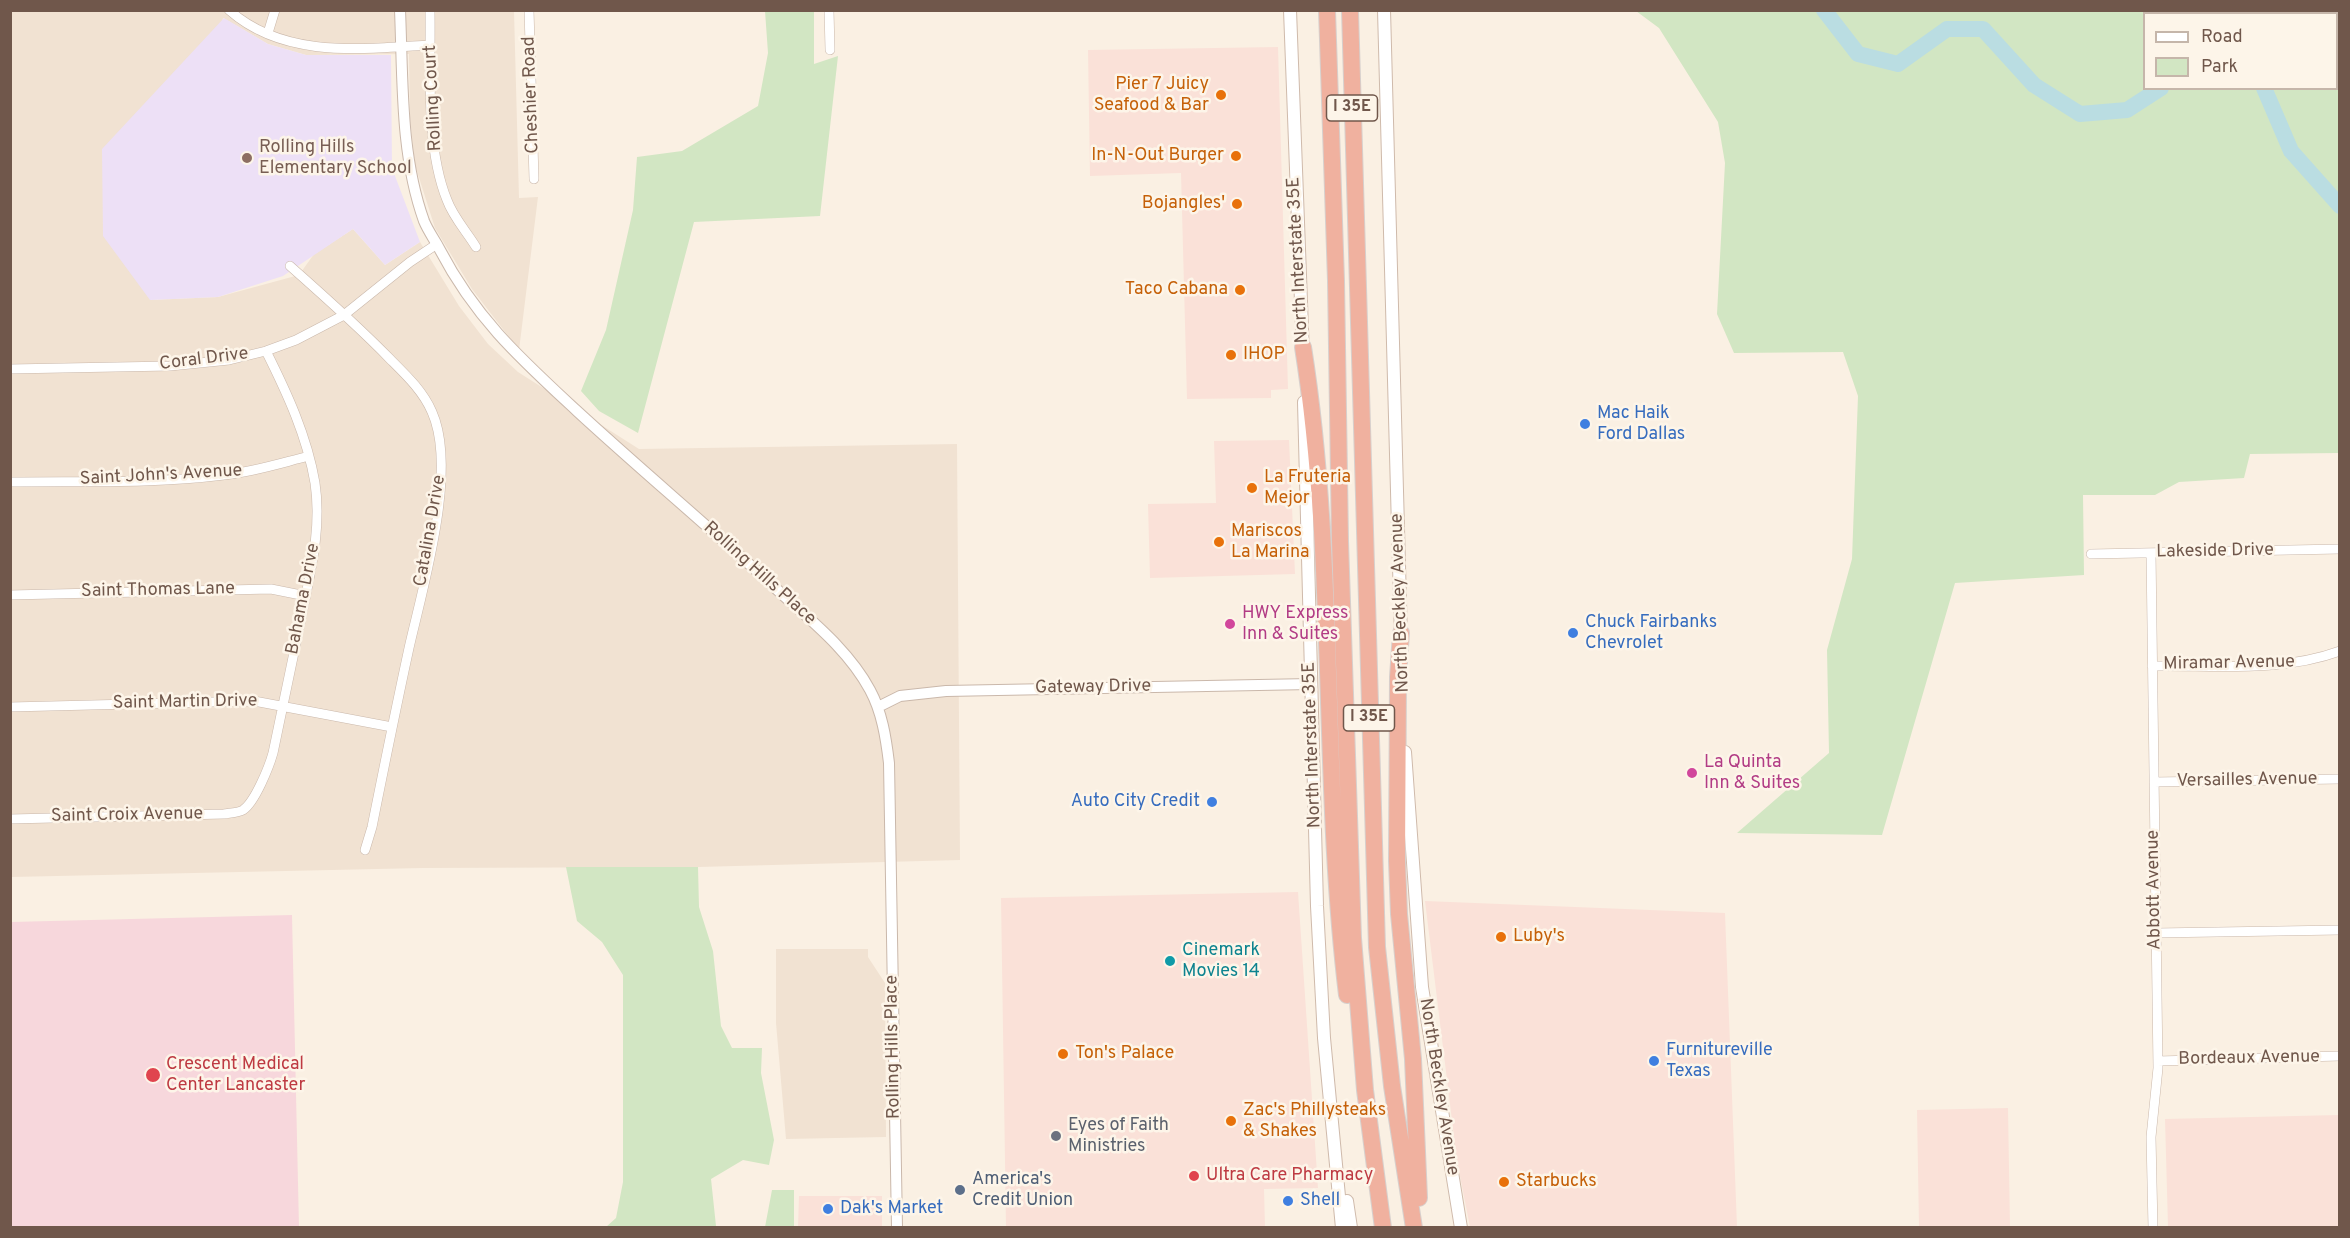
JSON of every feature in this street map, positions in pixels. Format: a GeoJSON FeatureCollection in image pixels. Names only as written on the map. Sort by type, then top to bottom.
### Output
{"type":"FeatureCollection","features":[{"type":"Feature","properties":{"kind":"highway","name":"I 35E"},"geometry":{"type":"LineString","coordinates":[[1327,10],[1336,292],[1340,541],[1353,938],[1365,1090],[1383,1227]]}},
{"type":"Feature","properties":{"kind":"highway","name":"I 35E"},"geometry":{"type":"LineString","coordinates":[[1350,10],[1377,947],[1392,1086],[1414,1227]]}},
{"type":"Feature","properties":{"kind":"highway"},"geometry":{"type":"LineString","coordinates":[[1303,347],[1313,411],[1322,522],[1336,877],[1353,1038],[1365,1090]]}},
{"type":"Feature","properties":{"kind":"highway"},"geometry":{"type":"LineString","coordinates":[[1401,633],[1398,676],[1396,861],[1413,1059],[1417,1159],[1423,1227]]}},
{"type":"Feature","properties":{"kind":"main road","name":"North Interstate 35E"},"geometry":{"type":"LineString","coordinates":[[1290,10],[1303,347],[1311,684],[1324,1038],[1342,1227]]}},
{"type":"Feature","properties":{"kind":"main road","name":"North Beckley Avenue"},"geometry":{"type":"LineString","coordinates":[[1384,10],[1407,796],[1422,987],[1461,1227]]}},
{"type":"Feature","properties":{"kind":"main road"},"geometry":{"type":"LineString","coordinates":[[1336,1172],[1346,1192],[1351,1227]]}},
{"type":"Feature","properties":{"kind":"street"},"geometry":{"type":"LineString","coordinates":[[229,10],[241,21],[282,41],[316,47],[346,49],[430,45]]}},
{"type":"Feature","properties":{"kind":"street"},"geometry":{"type":"LineString","coordinates":[[268,33],[275,10]]}},
{"type":"Feature","properties":{"kind":"street","name":"Rolling Hills Place"},"geometry":{"type":"LineString","coordinates":[[400,10],[407,148],[414,186],[425,223],[452,274],[477,310],[507,344],[623,453],[838,646],[858,670],[878,707],[889,763],[897,1227]]}},
{"type":"Feature","properties":{"kind":"street","name":"Rolling Court"},"geometry":{"type":"LineString","coordinates":[[430,10],[432,129],[440,176],[447,201],[476,247]]}},
{"type":"Feature","properties":{"kind":"street","name":"Cheshier Road"},"geometry":{"type":"LineString","coordinates":[[529,10],[534,179]]}},
{"type":"Feature","properties":{"kind":"street"},"geometry":{"type":"LineString","coordinates":[[829,10],[830,50]]}},
{"type":"Feature","properties":{"kind":"street","name":"Coral Drive"},"geometry":{"type":"LineString","coordinates":[[10,369],[171,366],[229,360],[266,351],[296,340],[344,315],[410,262],[437,244]]}},
{"type":"Feature","properties":{"kind":"street","name":"Catalina Drive"},"geometry":{"type":"LineString","coordinates":[[290,266],[416,385],[432,411],[440,435],[441,484],[433,537],[365,850]]}},
{"type":"Feature","properties":{"kind":"street","name":"Bahama Drive"},"geometry":{"type":"LineString","coordinates":[[243,810],[251,800],[269,766],[317,539],[315,485],[309,456],[291,405],[266,351]]}},
{"type":"Feature","properties":{"kind":"street","name":"Saint John's Avenue"},"geometry":{"type":"LineString","coordinates":[[10,482],[157,479],[224,475],[254,471],[309,456]]}},
{"type":"Feature","properties":{"kind":"street","name":"Lakeside Drive"},"geometry":{"type":"LineString","coordinates":[[2091,554],[2340,549]]}},
{"type":"Feature","properties":{"kind":"street","name":"Abbott Avenue"},"geometry":{"type":"LineString","coordinates":[[2151,553],[2158,1061],[2151,1137],[2153,1227]]}},
{"type":"Feature","properties":{"kind":"street","name":"Saint Thomas Lane"},"geometry":{"type":"LineString","coordinates":[[10,595],[271,589],[306,596]]}},
{"type":"Feature","properties":{"kind":"street","name":"Miramar Avenue"},"geometry":{"type":"LineString","coordinates":[[2152,666],[2288,665],[2314,660],[2340,651]]}},
{"type":"Feature","properties":{"kind":"street","name":"Gateway Drive"},"geometry":{"type":"LineString","coordinates":[[878,707],[900,696],[945,691],[1311,684]]}},
{"type":"Feature","properties":{"kind":"street","name":"Saint Martin Drive"},"geometry":{"type":"LineString","coordinates":[[10,707],[254,701],[392,727]]}},
{"type":"Feature","properties":{"kind":"street","name":"Versailles Avenue"},"geometry":{"type":"LineString","coordinates":[[2154,782],[2340,779]]}},
{"type":"Feature","properties":{"kind":"street","name":"Saint Croix Avenue"},"geometry":{"type":"LineString","coordinates":[[10,819],[224,814],[243,810]]}},
{"type":"Feature","properties":{"kind":"street"},"geometry":{"type":"LineString","coordinates":[[2156,933],[2340,930]]}},
{"type":"Feature","properties":{"kind":"street","name":"Bordeaux Avenue"},"geometry":{"type":"LineString","coordinates":[[2158,1061],[2340,1056]]}},
{"type":"Feature","properties":{"kind":"shaded area"},"geometry":{"type":"Polygon","coordinates":[[[10,11],[514,11],[519,198],[538,197],[519,350],[472,289],[435,228],[415,165],[410,118],[409,54],[306,55],[268,44],[223,18],[151,300],[218,297],[299,275],[314,254],[353,229],[385,265],[420,242],[459,306],[488,344],[518,372],[639,449],[957,444],[960,860],[698,867],[423,868],[11,877],[10,11]]]}},
{"type":"Feature","properties":{"kind":"shaded area","name":"Rolling Hills Elementary School"},"geometry":{"type":"Polygon","coordinates":[[[224,18],[268,44],[306,55],[391,55],[392,168],[420,242],[385,265],[353,229],[283,276],[218,297],[150,300],[103,236],[102,149],[224,18]]]}},
{"type":"Feature","properties":{"kind":"shaded area"},"geometry":{"type":"Polygon","coordinates":[[[1278,47],[1288,389],[1271,390],[1271,398],[1187,399],[1181,173],[1090,176],[1088,50],[1278,47]]]}},
{"type":"Feature","properties":{"kind":"shaded area"},"geometry":{"type":"Polygon","coordinates":[[[1289,440],[1295,574],[1150,578],[1148,504],[1216,503],[1214,441],[1289,440]]]}},
{"type":"Feature","properties":{"kind":"shaded area"},"geometry":{"type":"Polygon","coordinates":[[[1298,892],[1318,1188],[1264,1189],[1265,1227],[1006,1227],[1001,898],[1298,892]]]}},
{"type":"Feature","properties":{"kind":"shaded area"},"geometry":{"type":"Polygon","coordinates":[[[1425,901],[1725,913],[1737,1227],[1470,1227],[1457,1161],[1425,901]]]}},
{"type":"Feature","properties":{"kind":"shaded area","name":"Crescent Medical Center Lancaster"},"geometry":{"type":"Polygon","coordinates":[[[292,915],[299,1227],[11,1227],[11,922],[292,915]]]}},
{"type":"Feature","properties":{"kind":"shaded area"},"geometry":{"type":"Polygon","coordinates":[[[776,949],[868,949],[868,957],[885,983],[886,1137],[786,1139],[776,1023],[776,949]]]}},
{"type":"Feature","properties":{"kind":"shaded area"},"geometry":{"type":"Polygon","coordinates":[[[2008,1108],[2010,1227],[1919,1227],[1917,1110],[2008,1108]]]}},
{"type":"Feature","properties":{"kind":"shaded area"},"geometry":{"type":"Polygon","coordinates":[[[2339,1115],[2339,1227],[2168,1227],[2165,1119],[2339,1115]]]}},
{"type":"Feature","properties":{"kind":"shaded area"},"geometry":{"type":"Polygon","coordinates":[[[799,1196],[882,1196],[882,1227],[798,1227],[799,1196]]]}},
{"type":"Feature","properties":{"kind":"green space"},"geometry":{"type":"Polygon","coordinates":[[[765,11],[814,11],[814,64],[838,56],[820,216],[694,222],[638,433],[599,411],[581,391],[606,330],[633,210],[637,157],[682,151],[758,106],[768,53],[765,11]]]}},
{"type":"Feature","properties":{"kind":"green space"},"geometry":{"type":"Polygon","coordinates":[[[1636,11],[2290,11],[2143,12],[2143,90],[2339,91],[2339,453],[2250,454],[2244,478],[2179,482],[2155,495],[2083,495],[2084,575],[1955,583],[1882,835],[1737,833],[1829,753],[1827,650],[1852,559],[1858,396],[1843,352],[1734,353],[1717,314],[1725,163],[1718,122],[1659,28],[1636,11]]]}},
{"type":"Feature","properties":{"kind":"green space"},"geometry":{"type":"Polygon","coordinates":[[[566,867],[698,867],[699,907],[713,951],[721,1026],[732,1048],[762,1048],[761,1073],[774,1140],[769,1165],[743,1160],[711,1179],[716,1226],[737,1227],[606,1227],[616,1218],[623,1182],[623,975],[602,942],[577,921],[566,867]]]}},
{"type":"Feature","properties":{"kind":"green space"},"geometry":{"type":"Polygon","coordinates":[[[772,1190],[794,1190],[794,1227],[765,1227],[772,1190]]]}},
{"type":"Feature","properties":{"kind":"waterway"},"geometry":{"type":"LineString","coordinates":[[1824,10],[1858,54],[1898,64],[1947,29],[1983,29],[2034,85],[2080,114],[2127,110],[2158,90]]}},
{"type":"Feature","properties":{"kind":"waterway"},"geometry":{"type":"LineString","coordinates":[[2265,90],[2291,151],[2340,206]]}},
{"type":"Feature","properties":{"kind":"place","name":"Pier 7 Juicy Seafood & Bar"},"geometry":{"type":"Point","coordinates":[1221,95]}},
{"type":"Feature","properties":{"kind":"place","name":"In-N-Out Burger"},"geometry":{"type":"Point","coordinates":[1236,156]}},
{"type":"Feature","properties":{"kind":"place","name":"Rolling Hills Elementary School"},"geometry":{"type":"Point","coordinates":[247,158]}},
{"type":"Feature","properties":{"kind":"place","name":"Bojangles'"},"geometry":{"type":"Point","coordinates":[1237,204]}},
{"type":"Feature","properties":{"kind":"place","name":"Taco Cabana"},"geometry":{"type":"Point","coordinates":[1240,290]}},
{"type":"Feature","properties":{"kind":"place","name":"IHOP"},"geometry":{"type":"Point","coordinates":[1231,355]}},
{"type":"Feature","properties":{"kind":"place","name":"Mac Haik Ford Dallas"},"geometry":{"type":"Point","coordinates":[1585,424]}},
{"type":"Feature","properties":{"kind":"place","name":"La Fruteria Mejor"},"geometry":{"type":"Point","coordinates":[1252,488]}},
{"type":"Feature","properties":{"kind":"place","name":"Mariscos La Marina"},"geometry":{"type":"Point","coordinates":[1219,542]}},
{"type":"Feature","properties":{"kind":"place","name":"HWY Express Inn & Suites"},"geometry":{"type":"Point","coordinates":[1230,624]}},
{"type":"Feature","properties":{"kind":"place","name":"Chuck Fairbanks Chevrolet"},"geometry":{"type":"Point","coordinates":[1573,633]}},
{"type":"Feature","properties":{"kind":"place","name":"La Quinta Inn & Suites"},"geometry":{"type":"Point","coordinates":[1692,773]}},
{"type":"Feature","properties":{"kind":"place","name":"Auto City Credit"},"geometry":{"type":"Point","coordinates":[1212,802]}},
{"type":"Feature","properties":{"kind":"place","name":"Luby's"},"geometry":{"type":"Point","coordinates":[1501,937]}},
{"type":"Feature","properties":{"kind":"place","name":"Cinemark Movies 14"},"geometry":{"type":"Point","coordinates":[1170,961]}},
{"type":"Feature","properties":{"kind":"place","name":"Ton's Palace"},"geometry":{"type":"Point","coordinates":[1063,1054]}},
{"type":"Feature","properties":{"kind":"place","name":"Furnitureville Texas"},"geometry":{"type":"Point","coordinates":[1654,1061]}},
{"type":"Feature","properties":{"kind":"place","name":"Crescent Medical Center Lancaster"},"geometry":{"type":"Point","coordinates":[153,1075]}},
{"type":"Feature","properties":{"kind":"place","name":"Zac's Phillysteaks & Shakes"},"geometry":{"type":"Point","coordinates":[1231,1121]}},
{"type":"Feature","properties":{"kind":"place","name":"Eyes of Faith Ministries"},"geometry":{"type":"Point","coordinates":[1056,1136]}},
{"type":"Feature","properties":{"kind":"place","name":"Ultra Care Pharmacy"},"geometry":{"type":"Point","coordinates":[1194,1176]}},
{"type":"Feature","properties":{"kind":"place","name":"Starbucks"},"geometry":{"type":"Point","coordinates":[1504,1182]}},
{"type":"Feature","properties":{"kind":"place","name":"America's Credit Union"},"geometry":{"type":"Point","coordinates":[960,1190]}},
{"type":"Feature","properties":{"kind":"place","name":"Shell"},"geometry":{"type":"Point","coordinates":[1288,1201]}},
{"type":"Feature","properties":{"kind":"place","name":"Dak's Market"},"geometry":{"type":"Point","coordinates":[828,1209]}}]}
